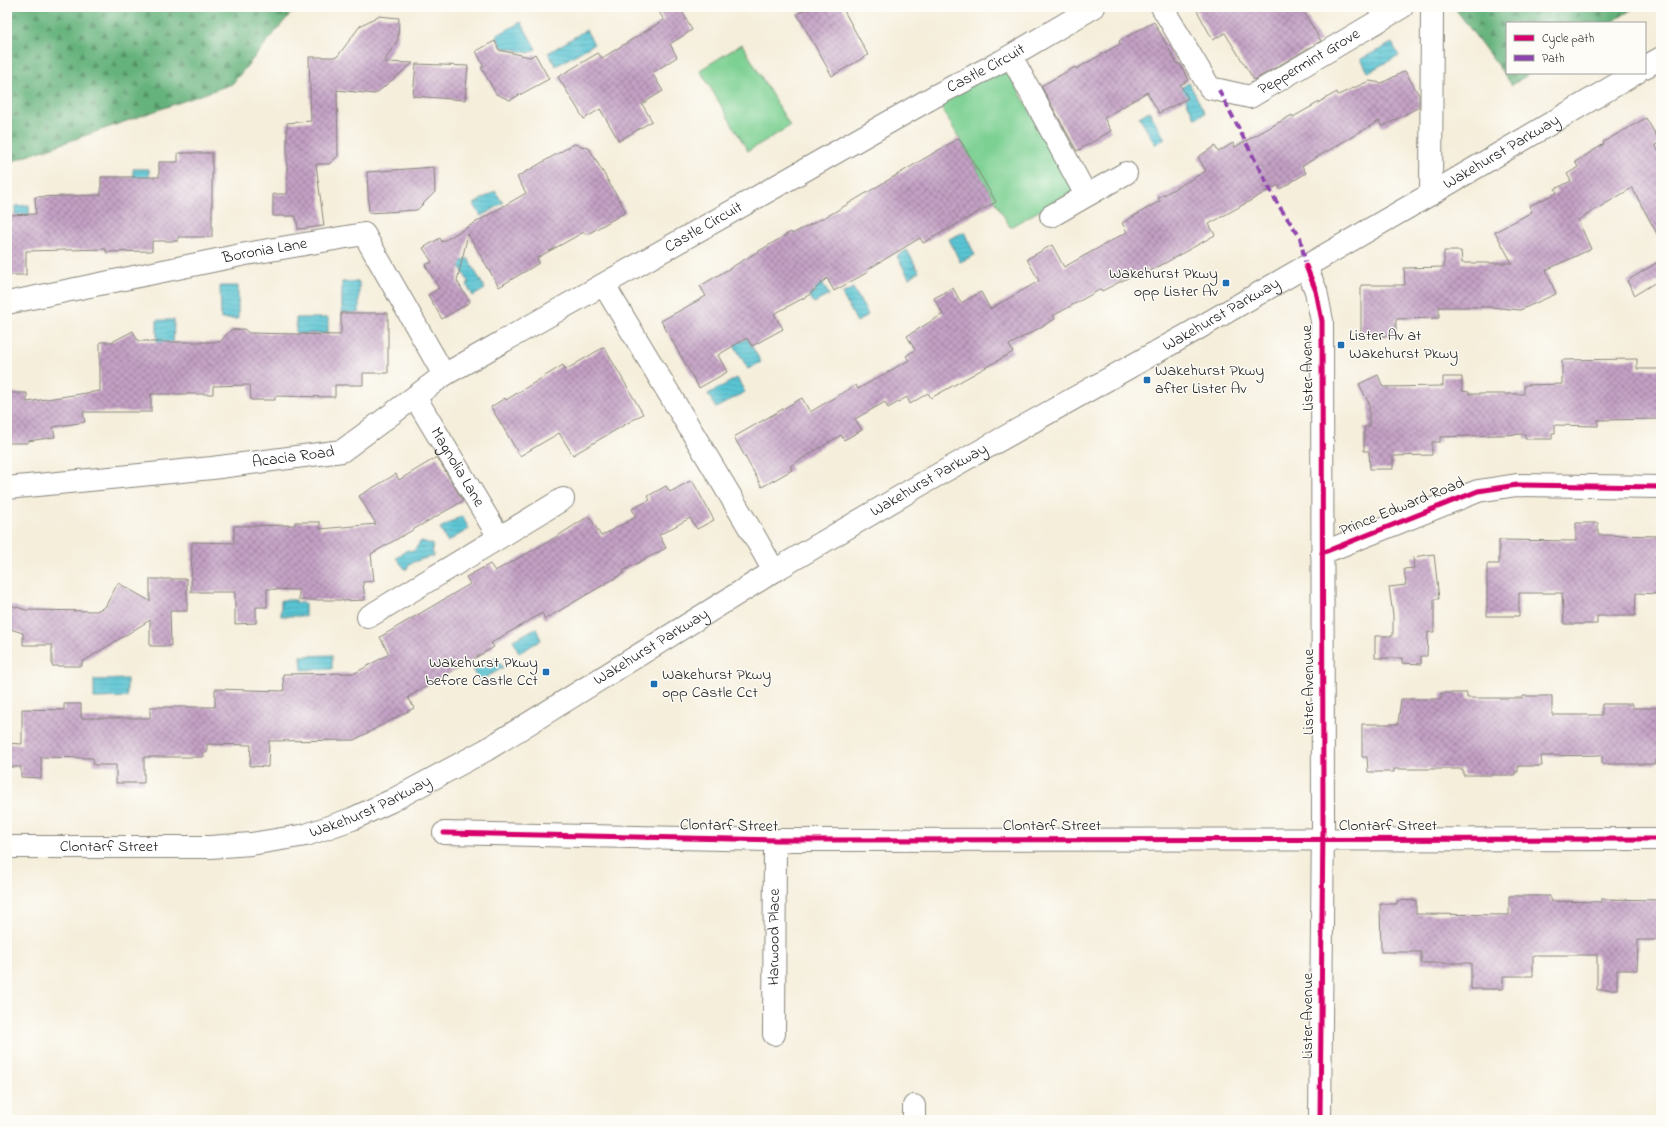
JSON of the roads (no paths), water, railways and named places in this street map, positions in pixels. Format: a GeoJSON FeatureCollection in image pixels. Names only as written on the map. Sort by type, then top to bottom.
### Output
{"type":"FeatureCollection","features":[{"type":"Feature","properties":{"kind":"street","name":"Castle Circuit"},"geometry":{"type":"LineString","coordinates":[[604,285],[935,96],[1011,56],[1094,7]]}},
{"type":"Feature","properties":{"kind":"street","name":"Peppermint Grove"},"geometry":{"type":"LineString","coordinates":[[1162,7],[1210,88],[1250,97],[1402,7]]}},
{"type":"Feature","properties":{"kind":"street"},"geometry":{"type":"LineString","coordinates":[[1431,194],[1432,7]]}},
{"type":"Feature","properties":{"kind":"street"},"geometry":{"type":"LineString","coordinates":[[1011,56],[1086,195]]}},
{"type":"Feature","properties":{"kind":"street"},"geometry":{"type":"LineString","coordinates":[[1646,67],[1661,58]]}},
{"type":"Feature","properties":{"kind":"street","name":"Wakehurst Parkway"},"geometry":{"type":"LineString","coordinates":[[210,847],[251,844],[306,835],[352,819],[391,801],[486,750],[774,571],[925,482],[1192,332],[1431,194],[1634,74]]}},
{"type":"Feature","properties":{"kind":"street"},"geometry":{"type":"LineString","coordinates":[[1052,216],[1126,173]]}},
{"type":"Feature","properties":{"kind":"street","name":"Boronia Lane"},"geometry":{"type":"LineString","coordinates":[[7,304],[246,254],[364,234],[444,375]]}},
{"type":"Feature","properties":{"kind":"street","name":"Lister Avenue"},"geometry":{"type":"LineString","coordinates":[[1306,266],[1316,291],[1322,321],[1322,839],[1320,1120]]}},
{"type":"Feature","properties":{"kind":"street"},"geometry":{"type":"LineString","coordinates":[[604,285],[774,571]]}},
{"type":"Feature","properties":{"kind":"street","name":"Acacia Road"},"geometry":{"type":"LineString","coordinates":[[7,488],[212,468],[342,451],[444,375],[604,285]]}},
{"type":"Feature","properties":{"kind":"street","name":"Magnolia Lane"},"geometry":{"type":"LineString","coordinates":[[415,397],[498,538]]}},
{"type":"Feature","properties":{"kind":"street","name":"Prince Edward Road"},"geometry":{"type":"LineString","coordinates":[[1322,553],[1478,491],[1517,485],[1661,487]]}},
{"type":"Feature","properties":{"kind":"street"},"geometry":{"type":"LineString","coordinates":[[368,617],[563,499]]}},
{"type":"Feature","properties":{"kind":"street","name":"Clontarf Street"},"geometry":{"type":"LineString","coordinates":[[444,833],[775,840],[1661,839]]}},
{"type":"Feature","properties":{"kind":"street","name":"Harwood Place"},"geometry":{"type":"LineString","coordinates":[[774,1034],[775,840]]}},
{"type":"Feature","properties":{"kind":"street","name":"Clontarf Street"},"geometry":{"type":"LineString","coordinates":[[7,847],[210,847]]}},
{"type":"Feature","properties":{"kind":"water"},"geometry":{"type":"Polygon","coordinates":[[[521,22],[536,49],[529,53],[502,47],[496,36],[521,22]]]}},
{"type":"Feature","properties":{"kind":"water"},"geometry":{"type":"Polygon","coordinates":[[[586,30],[594,44],[556,66],[548,53],[586,30]]]}},
{"type":"Feature","properties":{"kind":"water"},"geometry":{"type":"Polygon","coordinates":[[[1392,43],[1399,56],[1368,72],[1361,59],[1392,43]]]}},
{"type":"Feature","properties":{"kind":"water"},"geometry":{"type":"Polygon","coordinates":[[[1189,83],[1205,113],[1195,118],[1180,88],[1189,83]]]}},
{"type":"Feature","properties":{"kind":"water"},"geometry":{"type":"Polygon","coordinates":[[[1149,111],[1165,139],[1155,144],[1139,117],[1149,111]]]}},
{"type":"Feature","properties":{"kind":"water"},"geometry":{"type":"Polygon","coordinates":[[[133,169],[149,169],[149,196],[134,196],[133,169]]]}},
{"type":"Feature","properties":{"kind":"water"},"geometry":{"type":"Polygon","coordinates":[[[495,191],[503,203],[481,216],[474,204],[495,191]]]}},
{"type":"Feature","properties":{"kind":"water"},"geometry":{"type":"Polygon","coordinates":[[[29,205],[30,239],[16,240],[15,206],[29,205]]]}},
{"type":"Feature","properties":{"kind":"water"},"geometry":{"type":"Polygon","coordinates":[[[964,232],[975,255],[960,262],[949,239],[964,232]]]}},
{"type":"Feature","properties":{"kind":"water"},"geometry":{"type":"Polygon","coordinates":[[[907,250],[919,272],[909,278],[897,256],[907,250]]]}},
{"type":"Feature","properties":{"kind":"water"},"geometry":{"type":"Polygon","coordinates":[[[468,258],[485,289],[473,296],[467,285],[469,283],[458,263],[468,258]]]}},
{"type":"Feature","properties":{"kind":"water"},"geometry":{"type":"Polygon","coordinates":[[[810,260],[829,295],[814,303],[809,295],[816,291],[802,265],[810,260]]]}},
{"type":"Feature","properties":{"kind":"water"},"geometry":{"type":"Polygon","coordinates":[[[342,282],[359,282],[359,313],[342,312],[342,282]]]}},
{"type":"Feature","properties":{"kind":"water"},"geometry":{"type":"Polygon","coordinates":[[[220,286],[238,286],[238,319],[221,319],[220,286]]]}},
{"type":"Feature","properties":{"kind":"water"},"geometry":{"type":"Polygon","coordinates":[[[853,288],[868,315],[857,322],[842,294],[853,288]]]}},
{"type":"Feature","properties":{"kind":"water"},"geometry":{"type":"Polygon","coordinates":[[[296,318],[328,318],[328,333],[296,334],[296,318]]]}},
{"type":"Feature","properties":{"kind":"water"},"geometry":{"type":"Polygon","coordinates":[[[157,320],[174,320],[173,355],[157,355],[157,320]]]}},
{"type":"Feature","properties":{"kind":"water"},"geometry":{"type":"Polygon","coordinates":[[[747,338],[761,362],[748,369],[734,345],[747,338]]]}},
{"type":"Feature","properties":{"kind":"water"},"geometry":{"type":"Polygon","coordinates":[[[737,378],[745,392],[716,408],[708,394],[737,378]]]}},
{"type":"Feature","properties":{"kind":"water"},"geometry":{"type":"Polygon","coordinates":[[[462,516],[469,529],[447,542],[440,528],[462,516]]]}},
{"type":"Feature","properties":{"kind":"water"},"geometry":{"type":"Polygon","coordinates":[[[421,541],[432,544],[433,556],[410,563],[406,570],[396,558],[407,550],[414,551],[421,541]]]}},
{"type":"Feature","properties":{"kind":"water"},"geometry":{"type":"Polygon","coordinates":[[[281,600],[296,600],[296,603],[305,603],[305,616],[281,616],[281,600]]]}},
{"type":"Feature","properties":{"kind":"water"},"geometry":{"type":"Polygon","coordinates":[[[536,628],[541,640],[519,653],[513,640],[536,628]]]}},
{"type":"Feature","properties":{"kind":"water"},"geometry":{"type":"Polygon","coordinates":[[[332,655],[332,669],[302,670],[301,656],[332,655]]]}},
{"type":"Feature","properties":{"kind":"water"},"geometry":{"type":"Polygon","coordinates":[[[497,657],[503,668],[479,681],[473,671],[497,657]]]}},
{"type":"Feature","properties":{"kind":"water"},"geometry":{"type":"Polygon","coordinates":[[[127,679],[127,697],[94,698],[94,680],[127,679]]]}},
{"type":"Feature","properties":{"kind":"place","name":"Wakehurst Pkwy opp Lister Av"},"geometry":{"type":"Point","coordinates":[1226,283]}},
{"type":"Feature","properties":{"kind":"place","name":"Lister Av at Wakehurst Pkwy"},"geometry":{"type":"Point","coordinates":[1341,345]}},
{"type":"Feature","properties":{"kind":"place","name":"Wakehurst Pkwy after Lister Av"},"geometry":{"type":"Point","coordinates":[1147,380]}},
{"type":"Feature","properties":{"kind":"place","name":"Wakehurst Pkwy before Castle Cct"},"geometry":{"type":"Point","coordinates":[546,672]}},
{"type":"Feature","properties":{"kind":"place","name":"Wakehurst Pkwy opp Castle Cct"},"geometry":{"type":"Point","coordinates":[654,684]}}]}
